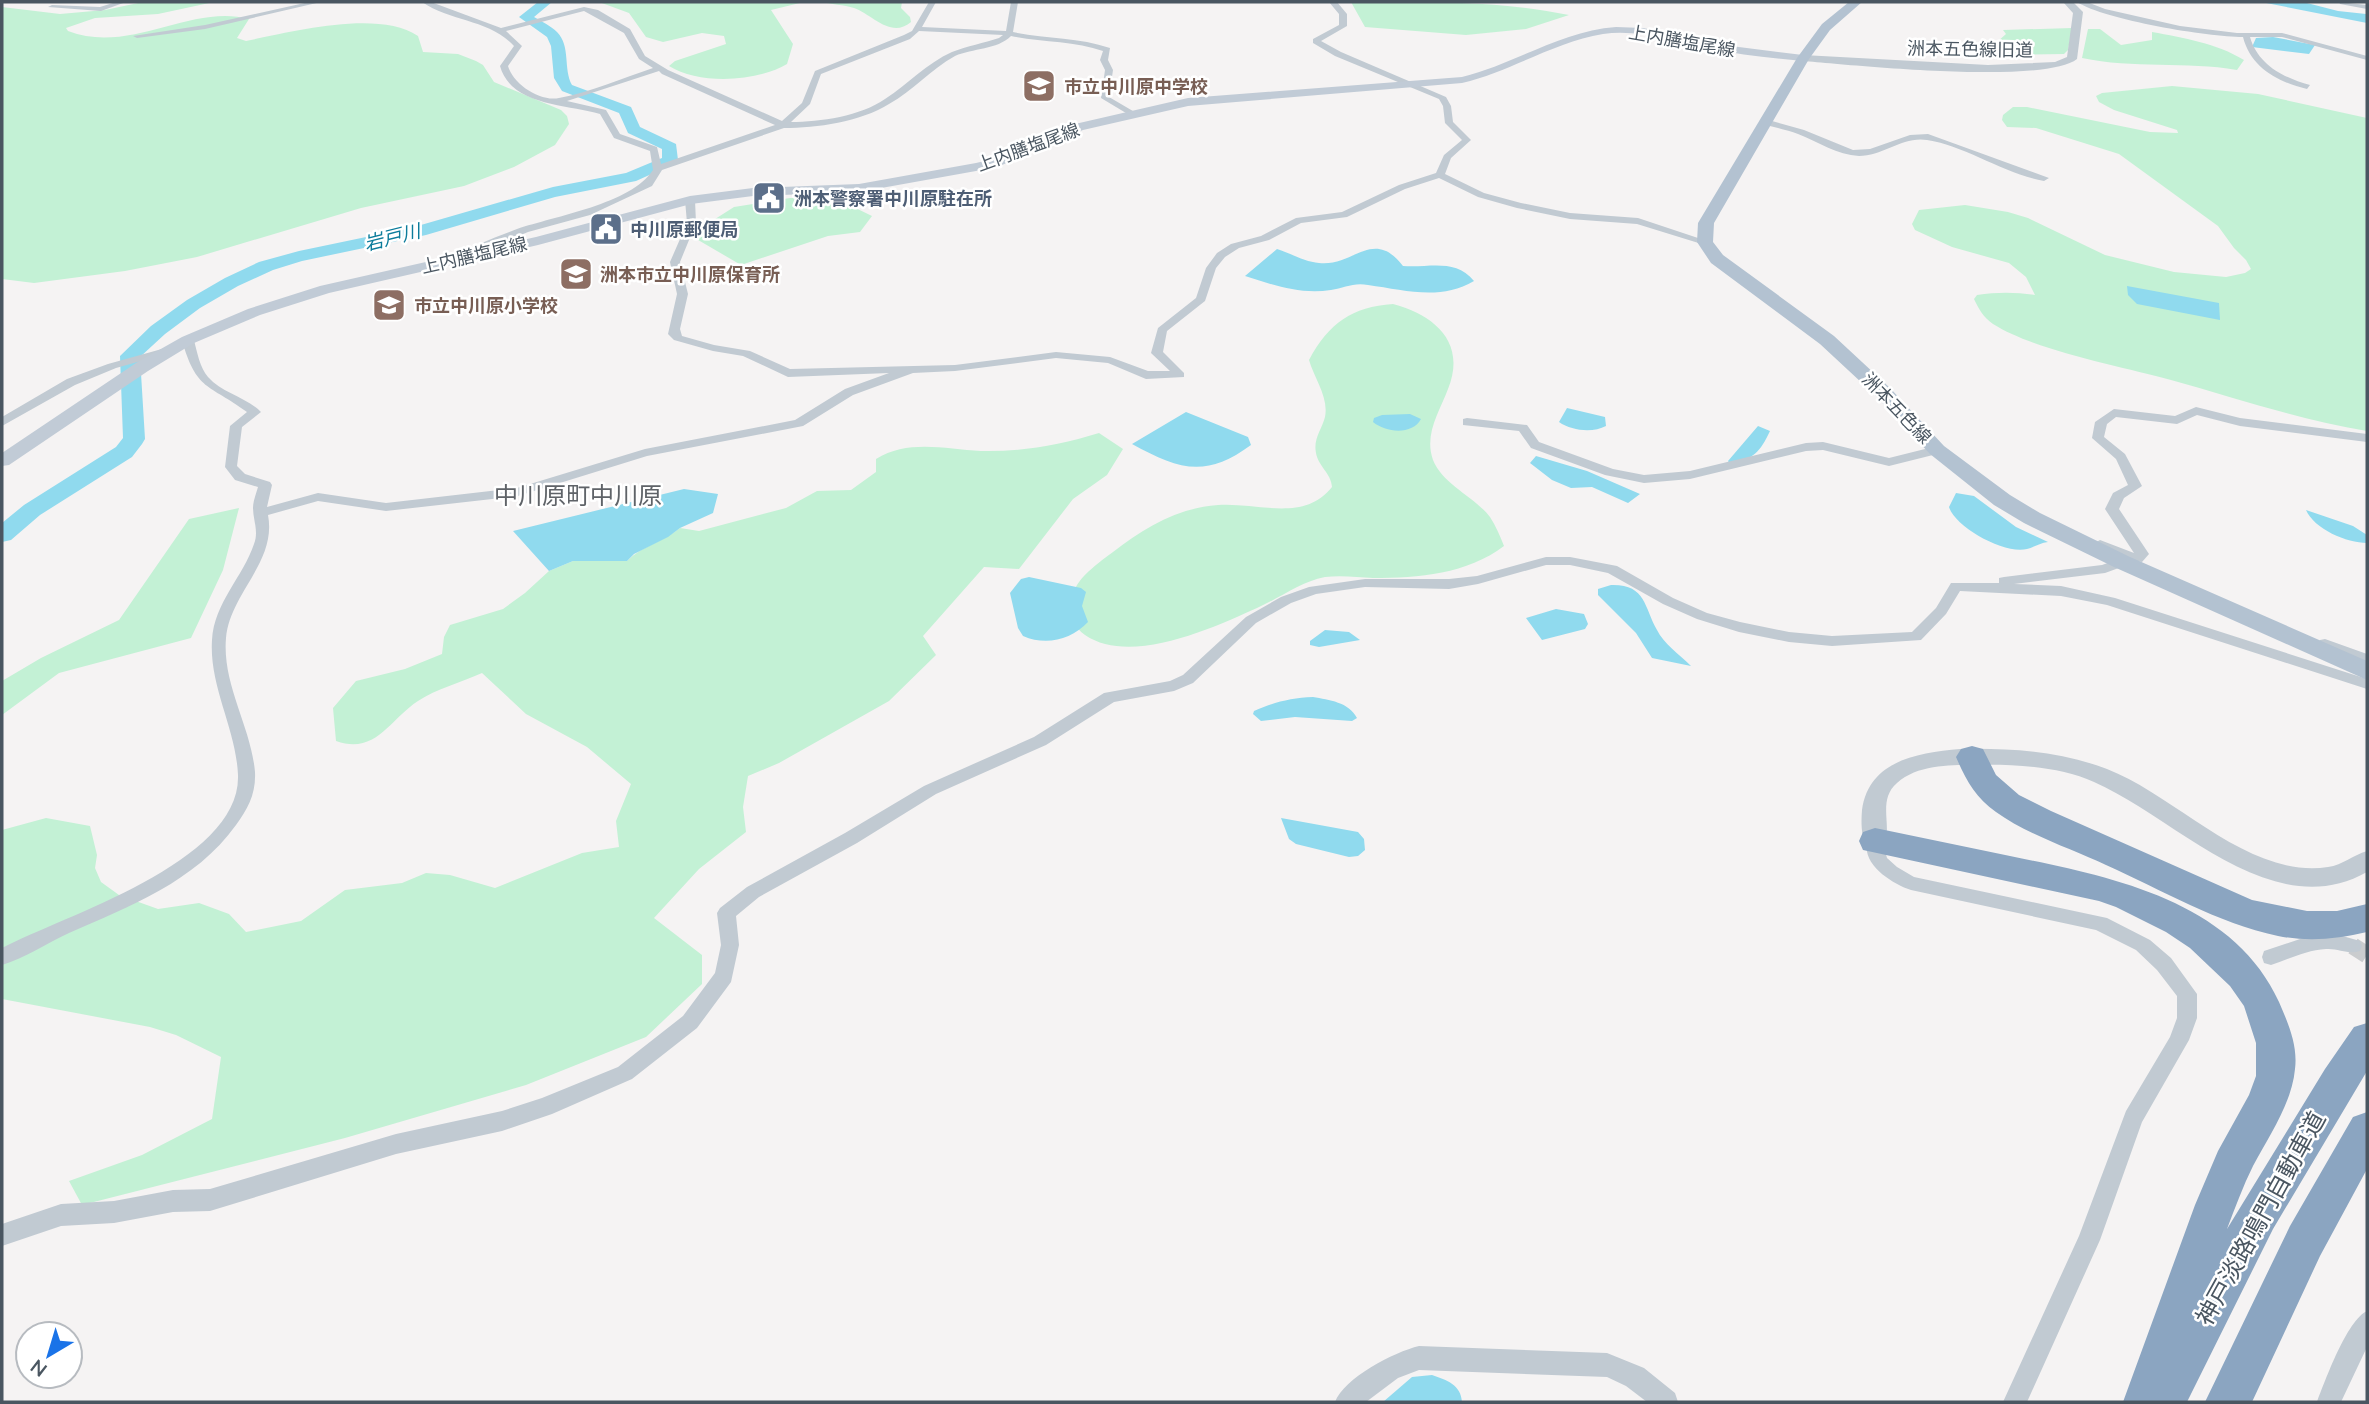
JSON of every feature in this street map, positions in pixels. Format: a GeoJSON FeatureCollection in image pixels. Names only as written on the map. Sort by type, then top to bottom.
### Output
{"type":"FeatureCollection","features":[{"type":"Feature","properties":{"kind":"highway"},"geometry":{"type":"LineString","coordinates":[[1972,757],[1983,782],[2008,804],[2235,909],[2299,925],[2360,932]]}},
{"type":"Feature","properties":{"kind":"highway"},"geometry":{"type":"LineString","coordinates":[[1875,841],[2102,888],[2129,897],[2156,909],[2206,940],[2243,975],[2258,995],[2274,1038],[2277,1058],[2274,1076],[2268,1097],[2228,1174],[2185,1285],[2146,1402]]}},
{"type":"Feature","properties":{"kind":"highway","name":"神戸淡路鳴門自動車道"},"geometry":{"type":"LineString","coordinates":[[2163,1402],[2193,1337],[2268,1198],[2337,1083],[2367,1039]]}},
{"type":"Feature","properties":{"kind":"highway"},"geometry":{"type":"LineString","coordinates":[[2230,1397],[2305,1241],[2367,1130]]}},
{"type":"Feature","properties":{"kind":"highway"},"geometry":{"type":"LineString","coordinates":[[2230,1397],[2286,1311],[2367,1161]]}},
{"type":"Feature","properties":{"kind":"main road"},"geometry":{"type":"LineString","coordinates":[[1705,242],[1706,223],[1803,58],[1826,27],[1856,2]]}},
{"type":"Feature","properties":{"kind":"main road","name":"上内膳塩尾線"},"geometry":{"type":"LineString","coordinates":[[2,461],[118,383],[140,363],[239,317],[307,294],[451,261],[690,200],[753,192],[859,188],[941,175],[997,162],[1079,127],[1205,99],[1414,85],[1478,77],[1571,40],[1615,30],[1651,32],[1730,49],[1803,58]]}},
{"type":"Feature","properties":{"kind":"main road","name":"洲本五色線"},"geometry":{"type":"LineString","coordinates":[[1705,242],[1730,270],[1827,340],[1883,392],[1937,450],[2013,507],[2122,562],[2367,671]]}},
{"type":"Feature","properties":{"kind":"street"},"geometry":{"type":"LineString","coordinates":[[52,7],[102,9],[122,2]]}},
{"type":"Feature","properties":{"kind":"street"},"geometry":{"type":"LineString","coordinates":[[137,36],[205,27],[317,2]]}},
{"type":"Feature","properties":{"kind":"street"},"geometry":{"type":"LineString","coordinates":[[426,2],[500,30],[518,46],[504,66],[506,76],[533,96],[603,112],[617,136],[654,149],[658,168],[649,184],[587,213],[524,230],[483,245],[451,261]]}},
{"type":"Feature","properties":{"kind":"street"},"geometry":{"type":"LineString","coordinates":[[658,168],[783,125],[805,125],[855,115],[886,103],[954,54],[994,43],[1009,33],[1015,2]]}},
{"type":"Feature","properties":{"kind":"street"},"geometry":{"type":"LineString","coordinates":[[1333,2],[1343,14],[1343,26],[1316,41],[1338,54],[1442,97],[1447,106],[1449,122],[1467,140],[1447,157],[1440,175]]}},
{"type":"Feature","properties":{"kind":"street","name":"洲本五色線旧道"},"geometry":{"type":"LineString","coordinates":[[1803,58],[1925,65],[2036,68],[2060,65],[2072,59],[2077,38],[2077,10],[2068,2]]}},
{"type":"Feature","properties":{"kind":"street"},"geometry":{"type":"LineString","coordinates":[[2081,2],[2103,11],[2163,25],[2246,36],[2286,36],[2367,58]]}},
{"type":"Feature","properties":{"kind":"street"},"geometry":{"type":"LineString","coordinates":[[2343,2],[2367,7]]}},
{"type":"Feature","properties":{"kind":"street"},"geometry":{"type":"LineString","coordinates":[[783,125],[806,104],[818,73],[907,37],[935,4]]}},
{"type":"Feature","properties":{"kind":"street"},"geometry":{"type":"LineString","coordinates":[[500,30],[584,5],[627,31],[642,57],[665,72],[783,125]]}},
{"type":"Feature","properties":{"kind":"street"},"geometry":{"type":"LineString","coordinates":[[916,29],[1009,33],[1040,40],[1093,45],[1107,50],[1104,60],[1109,70],[1105,98],[1134,114]]}},
{"type":"Feature","properties":{"kind":"street"},"geometry":{"type":"LineString","coordinates":[[2246,36],[2250,52],[2262,65],[2294,84],[2307,87]]}},
{"type":"Feature","properties":{"kind":"street"},"geometry":{"type":"LineString","coordinates":[[556,102],[661,68]]}},
{"type":"Feature","properties":{"kind":"street"},"geometry":{"type":"LineString","coordinates":[[1765,122],[1801,132],[1832,149],[1859,153],[1869,153],[1907,137],[1927,137],[1963,148],[2021,174],[2044,178]]}},
{"type":"Feature","properties":{"kind":"street"},"geometry":{"type":"LineString","coordinates":[[690,200],[694,216],[676,258],[675,273],[683,298],[675,318],[674,334],[678,338],[713,348],[746,353],[788,373],[808,374],[956,368],[1056,355],[1110,360],[1146,375],[1180,375],[1157,353],[1162,331],[1201,299],[1212,268],[1222,255],[1235,246],[1277,233],[1299,220],[1345,215],[1402,187],[1440,175],[1481,195],[1520,206],[1570,216],[1638,221],[1705,242]]}},
{"type":"Feature","properties":{"kind":"street"},"geometry":{"type":"LineString","coordinates":[[2,957],[30,941],[141,893],[203,855],[229,825],[246,795],[244,760],[220,672],[219,639],[225,610],[262,541],[261,513],[265,485],[240,477],[231,467],[236,426],[255,412],[237,397],[204,383],[194,369],[188,340]]}},
{"type":"Feature","properties":{"kind":"street"},"geometry":{"type":"LineString","coordinates":[[2,422],[71,382],[122,363],[140,363]]}},
{"type":"Feature","properties":{"kind":"street"},"geometry":{"type":"LineString","coordinates":[[261,513],[312,498],[328,497],[368,507],[386,507],[518,492],[645,453],[799,423],[849,392],[915,368]]}},
{"type":"Feature","properties":{"kind":"street"},"geometry":{"type":"LineString","coordinates":[[2074,539],[2091,540],[2137,559],[2142,554],[2112,509],[2118,496],[2135,486],[2121,457],[2098,438],[2101,422],[2114,413],[2177,420],[2196,411],[2241,422],[2367,438]]}},
{"type":"Feature","properties":{"kind":"street"},"geometry":{"type":"LineString","coordinates":[[1467,422],[1523,428],[1535,445],[1610,472],[1644,479],[1690,475],[1786,450],[1823,446],[1889,462],[1937,450]]}},
{"type":"Feature","properties":{"kind":"street"},"geometry":{"type":"LineString","coordinates":[[2,1235],[61,1215],[114,1212],[173,1201],[209,1200],[396,1144],[502,1121],[625,1073],[690,1022],[724,976],[730,945],[726,913],[753,892],[930,790],[1040,741],[1110,696],[1181,683],[1251,620],[1286,600],[1314,590],[1365,583],[1449,584],[1478,580],[1546,562],[1570,561],[1612,569],[1668,601],[1702,616],[1789,637],[1832,641],[1916,637],[1941,611],[1956,586]]}},
{"type":"Feature","properties":{"kind":"street"},"geometry":{"type":"LineString","coordinates":[[1956,586],[2105,569],[2122,562]]}},
{"type":"Feature","properties":{"kind":"street"},"geometry":{"type":"LineString","coordinates":[[1956,586],[2061,591],[2100,599],[2367,684]]}},
{"type":"Feature","properties":{"kind":"street"},"geometry":{"type":"LineString","coordinates":[[2257,622],[2271,622],[2367,659]]}},
{"type":"Feature","properties":{"kind":"street"},"geometry":{"type":"LineString","coordinates":[[2015,1402],[2089,1240],[2133,1118],[2179,1040],[2187,1018],[2187,994],[2157,957],[2143,945],[2114,929],[2085,919],[1911,883],[1890,872],[1881,864],[1875,853],[1872,816],[1881,787],[1891,775],[1905,766],[1923,760],[1972,757],[2049,761],[2098,774],[2145,798],[2244,860],[2284,874],[2332,878],[2349,872],[2367,860]]}},
{"type":"Feature","properties":{"kind":"street"},"geometry":{"type":"LineString","coordinates":[[2271,957],[2323,940],[2339,939],[2360,932]]}},
{"type":"Feature","properties":{"kind":"street"},"geometry":{"type":"LineString","coordinates":[[2329,1402],[2342,1370],[2367,1324]]}},
{"type":"Feature","properties":{"kind":"street"},"geometry":{"type":"LineString","coordinates":[[1348,1402],[1395,1366],[1406,1360],[1419,1359],[1607,1365],[1635,1377],[1666,1402]]}},
{"type":"Feature","properties":{"kind":"green space"},"geometry":{"type":"Polygon","coordinates":[[[143,2],[214,2],[158,14],[95,18],[66,28],[68,31],[91,37],[114,37],[183,22],[227,16],[249,19],[237,38],[246,41],[310,28],[358,23],[381,24],[401,28],[418,36],[423,52],[458,54],[476,61],[483,65],[494,82],[561,110],[567,116],[569,124],[555,145],[514,167],[464,186],[361,208],[197,257],[125,271],[34,283],[2,279],[2,7],[60,14],[105,10],[143,2]]]}},
{"type":"Feature","properties":{"kind":"green space"},"geometry":{"type":"Polygon","coordinates":[[[599,2],[804,2],[771,10],[793,44],[787,64],[760,75],[728,79],[696,76],[669,66],[675,61],[726,44],[724,36],[702,33],[663,42],[646,37],[629,13],[599,2]]]}},
{"type":"Feature","properties":{"kind":"green space"},"geometry":{"type":"Polygon","coordinates":[[[820,2],[902,2],[901,8],[911,22],[904,27],[889,27],[854,8],[820,2]]]}},
{"type":"Feature","properties":{"kind":"green space"},"geometry":{"type":"Polygon","coordinates":[[[1351,2],[1488,4],[1569,15],[1526,29],[1466,35],[1365,27],[1351,2]]]}},
{"type":"Feature","properties":{"kind":"green space"},"geometry":{"type":"Polygon","coordinates":[[[2072,28],[2068,50],[2064,54],[2003,55],[1997,42],[2006,34],[2003,30],[2072,28]]]}},
{"type":"Feature","properties":{"kind":"green space"},"geometry":{"type":"Polygon","coordinates":[[[2088,29],[2100,29],[2121,45],[2152,40],[2152,32],[2211,45],[2244,60],[2237,70],[2082,58],[2088,29]]]}},
{"type":"Feature","properties":{"kind":"green space"},"geometry":{"type":"Polygon","coordinates":[[[2172,86],[2258,94],[2367,118],[2367,431],[2293,415],[2079,357],[2011,334],[1987,319],[1974,299],[1977,295],[1992,293],[2035,295],[2026,277],[2009,263],[1952,247],[1915,230],[1912,224],[1919,210],[1965,205],[2028,218],[2105,255],[2174,272],[2226,277],[2245,273],[2251,269],[2246,260],[2218,226],[2119,154],[2036,128],[2007,127],[2002,120],[2003,115],[2013,107],[2027,107],[2150,132],[2178,133],[2177,130],[2114,110],[2099,102],[2096,96],[2102,93],[2172,86]]]}},
{"type":"Feature","properties":{"kind":"green space"},"geometry":{"type":"Polygon","coordinates":[[[790,198],[835,198],[872,216],[860,232],[828,236],[741,265],[693,237],[734,207],[790,198]]]}},
{"type":"Feature","properties":{"kind":"green space"},"geometry":{"type":"Polygon","coordinates":[[[1393,304],[1422,315],[1443,333],[1450,344],[1453,372],[1431,432],[1433,460],[1444,477],[1490,517],[1504,546],[1474,563],[1425,575],[1373,578],[1337,576],[1316,579],[1239,616],[1171,641],[1125,647],[1104,644],[1080,631],[1071,615],[1073,596],[1078,584],[1097,564],[1149,527],[1175,515],[1203,507],[1233,505],[1294,508],[1308,505],[1321,498],[1332,487],[1316,453],[1318,434],[1326,410],[1309,360],[1325,336],[1343,319],[1365,309],[1393,304]]]}},
{"type":"Feature","properties":{"kind":"green space"},"geometry":{"type":"Polygon","coordinates":[[[1099,433],[1123,449],[1107,475],[1073,499],[1019,569],[984,567],[923,636],[936,655],[889,701],[779,763],[748,776],[743,807],[746,832],[699,869],[654,918],[702,955],[702,984],[646,1037],[526,1085],[345,1138],[82,1205],[69,1181],[142,1155],[212,1119],[221,1057],[176,1035],[150,1027],[2,999],[2,830],[46,818],[90,826],[97,855],[95,868],[101,882],[119,895],[158,909],[199,903],[229,914],[246,932],[301,921],[345,890],[402,883],[426,873],[450,875],[495,888],[582,853],[619,847],[616,821],[631,784],[587,747],[526,714],[482,673],[418,701],[372,740],[362,743],[336,741],[333,708],[356,681],[405,669],[442,654],[444,637],[450,625],[503,609],[549,571],[573,561],[627,561],[639,551],[680,528],[699,531],[786,508],[817,491],[851,490],[876,472],[876,459],[901,449],[1026,449],[1099,433]]]}},
{"type":"Feature","properties":{"kind":"green space"},"geometry":{"type":"Polygon","coordinates":[[[239,508],[223,570],[191,638],[59,673],[2,715],[2,681],[41,658],[119,620],[189,519],[239,508]]]}},
{"type":"Feature","properties":{"kind":"water"},"geometry":{"type":"Polygon","coordinates":[[[2261,2],[2303,2],[2338,11],[2366,14],[2367,23],[2261,2]]]}},
{"type":"Feature","properties":{"kind":"water"},"geometry":{"type":"Polygon","coordinates":[[[2273,37],[2315,45],[2309,54],[2252,47],[2256,38],[2273,37]]]}},
{"type":"Feature","properties":{"kind":"water"},"geometry":{"type":"Polygon","coordinates":[[[1277,249],[1319,263],[1343,260],[1372,249],[1382,250],[1403,266],[1450,267],[1459,269],[1474,281],[1448,291],[1435,292],[1363,284],[1309,291],[1245,276],[1277,249]]]}},
{"type":"Feature","properties":{"kind":"water"},"geometry":{"type":"Polygon","coordinates":[[[2127,286],[2219,303],[2220,320],[2137,304],[2128,295],[2127,286]]]}},
{"type":"Feature","properties":{"kind":"water"},"geometry":{"type":"Polygon","coordinates":[[[1567,408],[1605,417],[1606,426],[1589,430],[1564,425],[1559,422],[1567,408]]]}},
{"type":"Feature","properties":{"kind":"water"},"geometry":{"type":"Polygon","coordinates":[[[1186,412],[1248,437],[1251,445],[1219,463],[1192,467],[1164,459],[1132,444],[1186,412]]]}},
{"type":"Feature","properties":{"kind":"water"},"geometry":{"type":"Polygon","coordinates":[[[1410,414],[1421,419],[1406,430],[1392,430],[1373,422],[1374,418],[1382,415],[1410,414]]]}},
{"type":"Feature","properties":{"kind":"water"},"geometry":{"type":"Polygon","coordinates":[[[1758,426],[1770,431],[1763,444],[1751,457],[1730,464],[1728,461],[1758,426]]]}},
{"type":"Feature","properties":{"kind":"water"},"geometry":{"type":"Polygon","coordinates":[[[1536,456],[1587,471],[1640,494],[1628,503],[1592,487],[1571,488],[1552,480],[1530,463],[1536,456]]]}},
{"type":"Feature","properties":{"kind":"water"},"geometry":{"type":"Polygon","coordinates":[[[684,489],[718,494],[713,513],[680,528],[634,554],[627,561],[573,561],[549,571],[513,531],[684,489]]]}},
{"type":"Feature","properties":{"kind":"water"},"geometry":{"type":"Polygon","coordinates":[[[1956,493],[1974,496],[2016,527],[2048,542],[2018,550],[1982,538],[1953,515],[1949,507],[1956,493]]]}},
{"type":"Feature","properties":{"kind":"water"},"geometry":{"type":"Polygon","coordinates":[[[2306,510],[2353,526],[2367,535],[2367,543],[2350,541],[2332,534],[2316,523],[2306,510]]]}},
{"type":"Feature","properties":{"kind":"water"},"geometry":{"type":"Polygon","coordinates":[[[1029,577],[1081,588],[1086,592],[1082,606],[1088,622],[1074,633],[1058,640],[1040,641],[1023,636],[1018,628],[1010,593],[1021,579],[1029,577]]]}},
{"type":"Feature","properties":{"kind":"water"},"geometry":{"type":"Polygon","coordinates":[[[1611,585],[1631,588],[1638,593],[1660,635],[1691,666],[1652,658],[1636,633],[1598,595],[1598,589],[1611,585]]]}},
{"type":"Feature","properties":{"kind":"water"},"geometry":{"type":"Polygon","coordinates":[[[1556,609],[1584,614],[1588,624],[1585,629],[1542,640],[1526,618],[1556,609]]]}},
{"type":"Feature","properties":{"kind":"water"},"geometry":{"type":"Polygon","coordinates":[[[1325,630],[1349,632],[1360,640],[1319,647],[1310,645],[1310,641],[1325,630]]]}},
{"type":"Feature","properties":{"kind":"water"},"geometry":{"type":"Polygon","coordinates":[[[1313,697],[1344,705],[1357,718],[1352,721],[1295,717],[1261,721],[1253,714],[1254,711],[1290,699],[1313,697]]]}},
{"type":"Feature","properties":{"kind":"water"},"geometry":{"type":"Polygon","coordinates":[[[1281,818],[1358,832],[1364,839],[1365,850],[1358,856],[1349,857],[1296,844],[1289,839],[1281,818]]]}},
{"type":"Feature","properties":{"kind":"water"},"geometry":{"type":"Polygon","coordinates":[[[1432,1375],[1456,1387],[1462,1402],[1383,1402],[1412,1377],[1432,1375]]]}},
{"type":"Feature","properties":{"kind":"waterway","name":"岩戸川"},"geometry":{"type":"LineString","coordinates":[[2,535],[32,510],[124,452],[134,439],[130,356],[158,330],[212,292],[249,273],[282,261],[401,236],[553,192],[630,177],[645,173],[670,160],[670,147],[633,130],[626,110],[567,88],[561,78],[558,46],[553,35],[525,17],[546,2]]}},
{"type":"Feature","properties":{"kind":"tunnel"},"geometry":{"type":"LineString","coordinates":[[2353,946],[2367,955]]}},
{"type":"Feature","properties":{"kind":"place","name":"市立中川原中学校"},"geometry":{"type":"Point","coordinates":[1039,86]}},
{"type":"Feature","properties":{"kind":"place","name":"洲本警察署中川原駐在所"},"geometry":{"type":"Point","coordinates":[769,198]}},
{"type":"Feature","properties":{"kind":"place","name":"中川原郵便局"},"geometry":{"type":"Point","coordinates":[606,229]}},
{"type":"Feature","properties":{"kind":"place","name":"洲本市立中川原保育所"},"geometry":{"type":"Point","coordinates":[576,274]}},
{"type":"Feature","properties":{"kind":"place","name":"市立中川原小学校"},"geometry":{"type":"Point","coordinates":[389,305]}},
{"type":"Feature","properties":{"kind":"district","name":"中川原町中川原"},"geometry":{"type":"Point","coordinates":[578,495]}}]}
